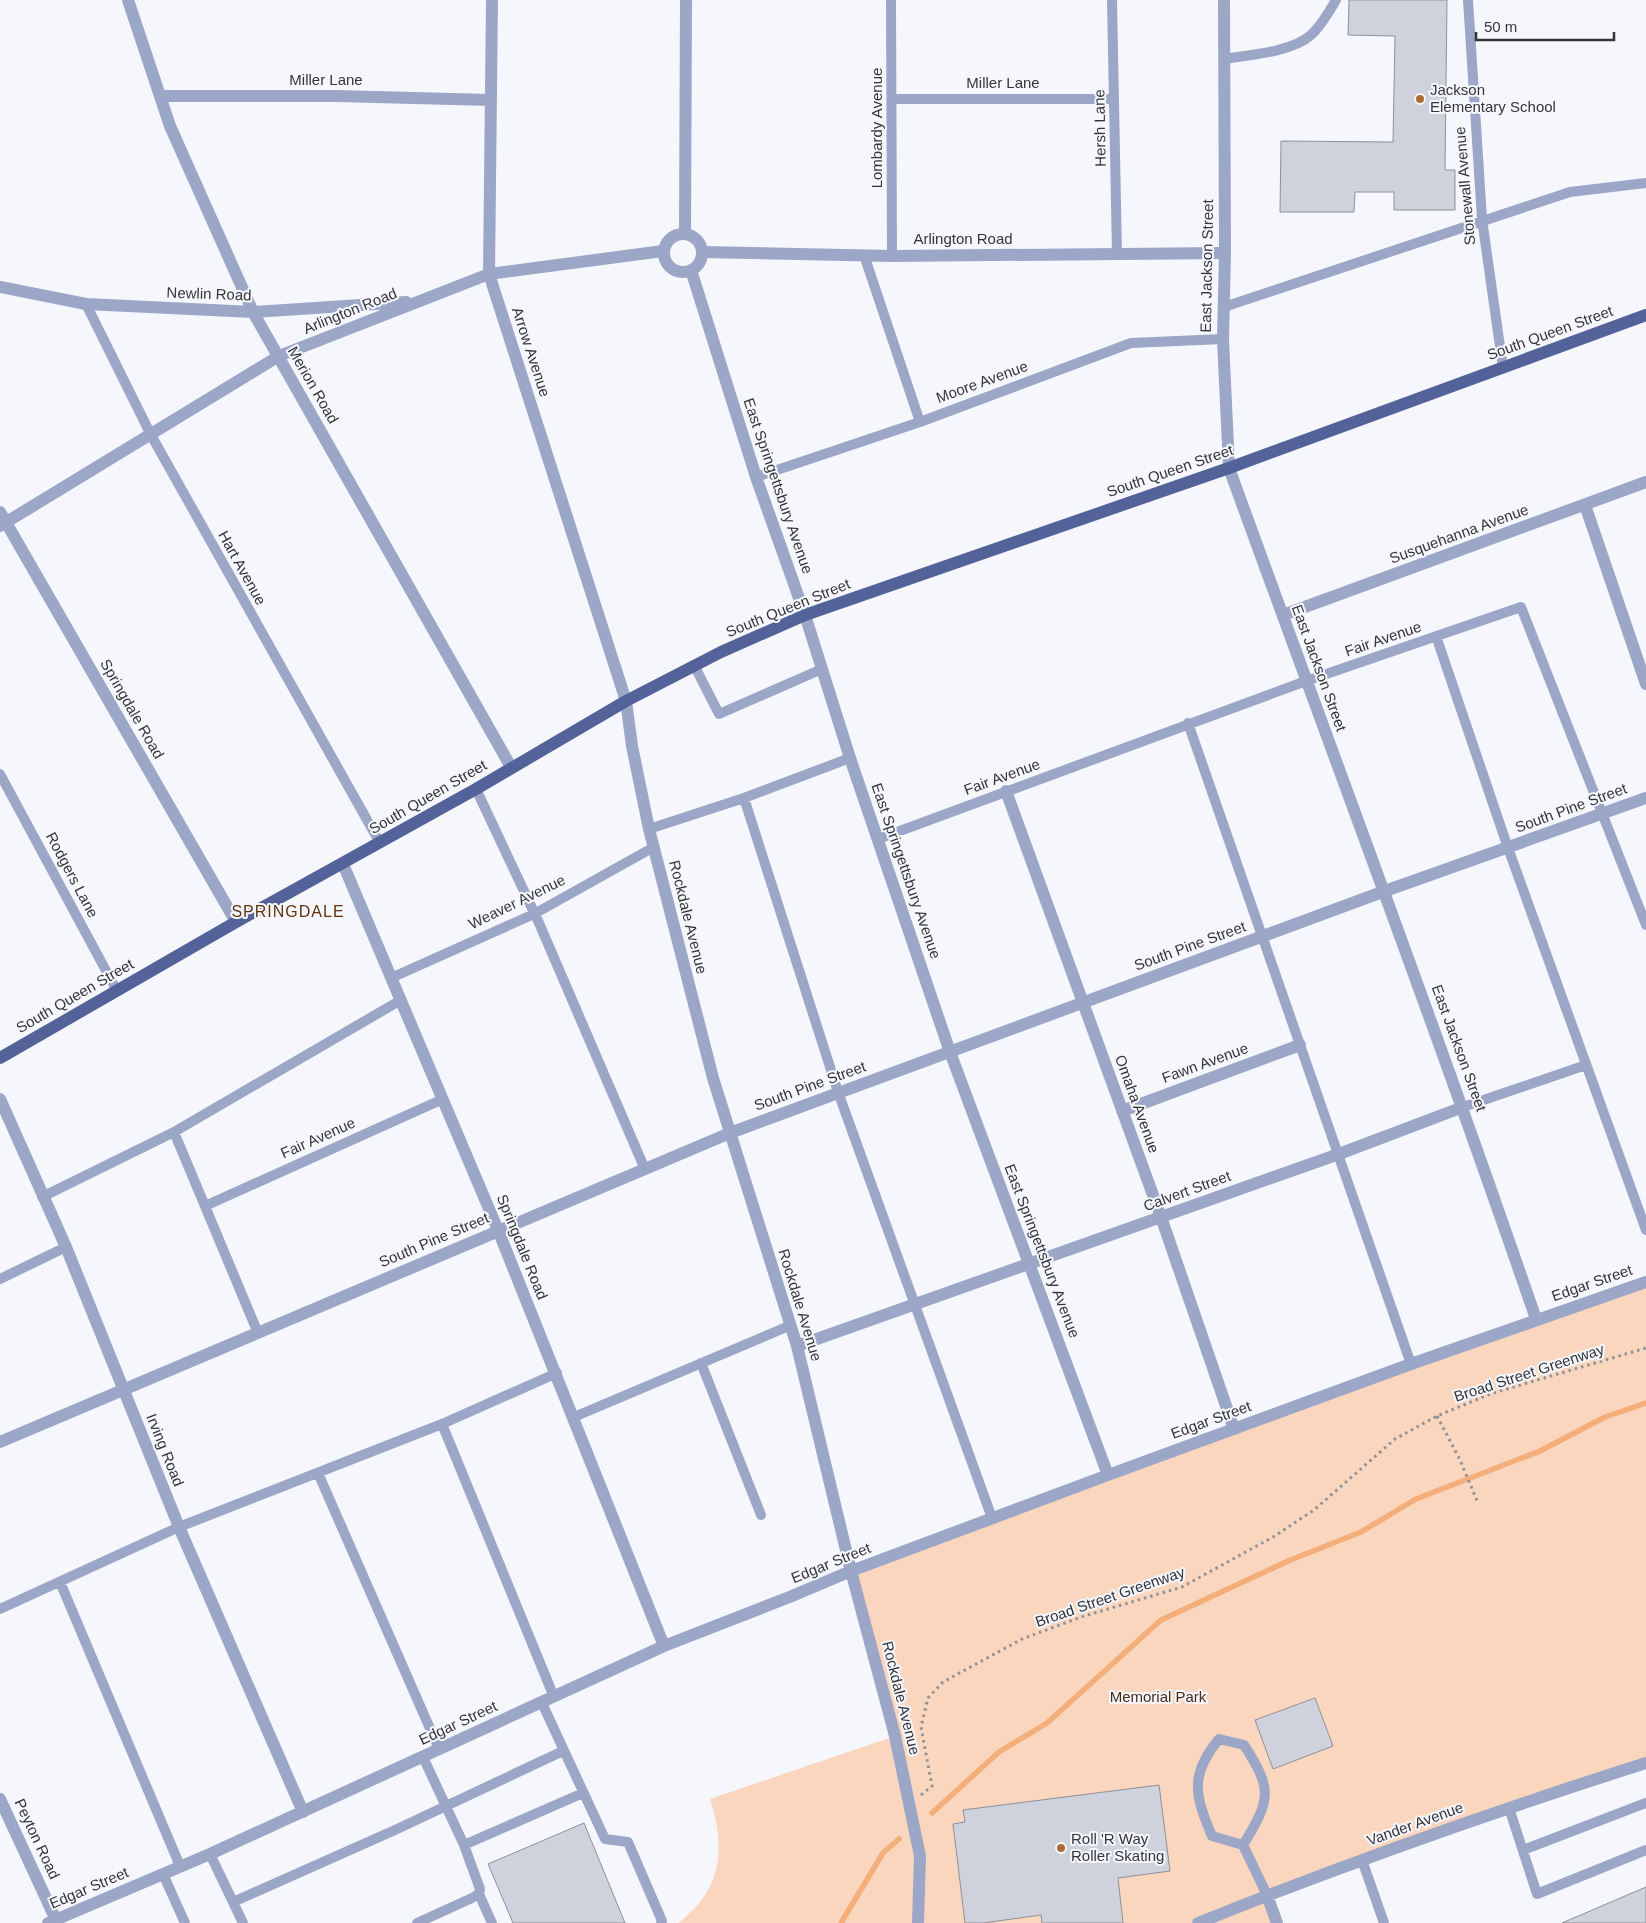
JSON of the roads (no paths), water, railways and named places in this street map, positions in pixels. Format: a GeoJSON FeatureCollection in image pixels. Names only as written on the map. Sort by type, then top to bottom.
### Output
{"type":"FeatureCollection","features":[{"type":"Feature","properties":{"kind":"main road","name":"South Queen Street"},"geometry":{"type":"LineString","coordinates":[[0,1058],[236,922],[476,789],[626,701],[694,665],[805,615],[1229,468],[1646,315]]}},
{"type":"Feature","properties":{"kind":"street","name":"Merion Road"},"geometry":{"type":"LineString","coordinates":[[128,0],[170,126],[253,312],[511,767]]}},
{"type":"Feature","properties":{"kind":"street","name":"Arrow Avenue"},"geometry":{"type":"LineString","coordinates":[[492,0],[488,274],[626,701]]}},
{"type":"Feature","properties":{"kind":"street"},"geometry":{"type":"LineString","coordinates":[[685,233],[686,0]]}},
{"type":"Feature","properties":{"kind":"street","name":"East Jackson Street"},"geometry":{"type":"LineString","coordinates":[[1224,0],[1225,253],[1223,338],[1229,468],[1385,891],[1536,1319]]}},
{"type":"Feature","properties":{"kind":"street","name":"Miller Lane"},"geometry":{"type":"LineString","coordinates":[[160,96],[337,96],[491,100]]}},
{"type":"Feature","properties":{"kind":"street"},"geometry":{"type":"LineString","coordinates":[[685,233],[699,241],[702,252],[699,264],[691,270],[683,272],[666,264],[663,251],[672,236],[685,233]]}},
{"type":"Feature","properties":{"kind":"street","name":"Arlington Road"},"geometry":{"type":"LineString","coordinates":[[2,520],[151,434],[278,356],[488,274],[663,251]]}},
{"type":"Feature","properties":{"kind":"street","name":"Arlington Road"},"geometry":{"type":"LineString","coordinates":[[702,252],[892,256],[1225,253]]}},
{"type":"Feature","properties":{"kind":"street","name":"East Springettsbury Avenue"},"geometry":{"type":"LineString","coordinates":[[691,270],[756,477],[805,615],[850,758],[950,1052],[1108,1475]]}},
{"type":"Feature","properties":{"kind":"street","name":"Newlin Road"},"geometry":{"type":"LineString","coordinates":[[0,287],[86,304],[253,312],[419,301]]}},
{"type":"Feature","properties":{"kind":"street","name":"Susquehanna Avenue"},"geometry":{"type":"LineString","coordinates":[[1283,615],[1646,482]]}},
{"type":"Feature","properties":{"kind":"street"},"geometry":{"type":"LineString","coordinates":[[1585,505],[1646,684]]}},
{"type":"Feature","properties":{"kind":"street","name":"Springdale Road"},"geometry":{"type":"LineString","coordinates":[[2,520],[236,922]]}},
{"type":"Feature","properties":{"kind":"street","name":"Rockdale Avenue"},"geometry":{"type":"LineString","coordinates":[[626,701],[632,746],[649,828],[713,1078],[790,1326],[798,1346],[851,1571],[895,1736],[920,1856],[918,1923]]}},
{"type":"Feature","properties":{"kind":"street","name":"Omaha Avenue"},"geometry":{"type":"LineString","coordinates":[[1006,791],[1161,1218],[1234,1429]]}},
{"type":"Feature","properties":{"kind":"street","name":"South Pine Street"},"geometry":{"type":"LineString","coordinates":[[0,1442],[258,1334],[644,1167],[730,1133],[1261,936],[1646,798]]}},
{"type":"Feature","properties":{"kind":"street","name":"Springdale Road"},"geometry":{"type":"LineString","coordinates":[[342,864],[443,1098],[557,1373],[664,1646]]}},
{"type":"Feature","properties":{"kind":"street","name":"Fawn Avenue"},"geometry":{"type":"LineString","coordinates":[[1122,1111],[1300,1045]]}},
{"type":"Feature","properties":{"kind":"street","name":"Irving Road"},"geometry":{"type":"LineString","coordinates":[[0,1100],[66,1247],[179,1528],[303,1812]]}},
{"type":"Feature","properties":{"kind":"street","name":"Calvert Street"},"geometry":{"type":"LineString","coordinates":[[798,1346],[1161,1218],[1463,1108]]}},
{"type":"Feature","properties":{"kind":"street","name":"Edgar Street"},"geometry":{"type":"LineString","coordinates":[[54,1922],[303,1812],[664,1646],[851,1571],[1108,1475],[1536,1319],[1646,1282]]}},
{"type":"Feature","properties":{"kind":"street","name":"Vander Avenue"},"geometry":{"type":"LineString","coordinates":[[1198,1923],[1362,1860],[1509,1808],[1646,1763]]}},
{"type":"Feature","properties":{"kind":"street","name":"Peyton Road"},"geometry":{"type":"LineString","coordinates":[[0,1799],[54,1922]]}},
{"type":"Feature","properties":{"kind":"street"},"geometry":{"type":"LineString","coordinates":[[1267,1895],[1277,1923]]}},
{"type":"Feature","properties":{"kind":"lane","name":"Lombardy Avenue"},"geometry":{"type":"LineString","coordinates":[[891,0],[892,256]]}},
{"type":"Feature","properties":{"kind":"lane","name":"Hersh Lane"},"geometry":{"type":"LineString","coordinates":[[1112,0],[1117,255]]}},
{"type":"Feature","properties":{"kind":"lane"},"geometry":{"type":"LineString","coordinates":[[1224,60],[1290,47],[1310,36],[1327,16],[1336,0]]}},
{"type":"Feature","properties":{"kind":"lane","name":"Stonewall Avenue"},"geometry":{"type":"LineString","coordinates":[[1468,0],[1482,219],[1503,368]]}},
{"type":"Feature","properties":{"kind":"lane","name":"Miller Lane"},"geometry":{"type":"LineString","coordinates":[[892,99],[1114,99]]}},
{"type":"Feature","properties":{"kind":"lane"},"geometry":{"type":"LineString","coordinates":[[1224,307],[1482,219],[1570,192],[1646,182]]}},
{"type":"Feature","properties":{"kind":"lane"},"geometry":{"type":"LineString","coordinates":[[864,255],[920,422]]}},
{"type":"Feature","properties":{"kind":"lane","name":"Hart Avenue"},"geometry":{"type":"LineString","coordinates":[[86,304],[151,434],[380,843]]}},
{"type":"Feature","properties":{"kind":"lane","name":"Moore Avenue"},"geometry":{"type":"LineString","coordinates":[[756,477],[920,422],[1131,343],[1223,338]]}},
{"type":"Feature","properties":{"kind":"lane","name":"Fair Avenue"},"geometry":{"type":"LineString","coordinates":[[878,839],[1306,681],[1520,607],[1646,925]]}},
{"type":"Feature","properties":{"kind":"lane"},"geometry":{"type":"LineString","coordinates":[[1436,636],[1508,848],[1646,1230]]}},
{"type":"Feature","properties":{"kind":"lane"},"geometry":{"type":"LineString","coordinates":[[694,665],[720,714],[822,669]]}},
{"type":"Feature","properties":{"kind":"lane"},"geometry":{"type":"LineString","coordinates":[[1188,724],[1411,1364]]}},
{"type":"Feature","properties":{"kind":"lane"},"geometry":{"type":"LineString","coordinates":[[649,828],[744,798],[850,758]]}},
{"type":"Feature","properties":{"kind":"lane","name":"Rodgers Lane"},"geometry":{"type":"LineString","coordinates":[[0,774],[117,991]]}},
{"type":"Feature","properties":{"kind":"lane"},"geometry":{"type":"LineString","coordinates":[[476,789],[534,914],[644,1167]]}},
{"type":"Feature","properties":{"kind":"lane"},"geometry":{"type":"LineString","coordinates":[[744,798],[838,1092],[992,1518]]}},
{"type":"Feature","properties":{"kind":"lane","name":"Weaver Avenue"},"geometry":{"type":"LineString","coordinates":[[391,978],[534,914],[654,847]]}},
{"type":"Feature","properties":{"kind":"lane"},"geometry":{"type":"LineString","coordinates":[[42,1197],[174,1132],[401,1000]]}},
{"type":"Feature","properties":{"kind":"lane","name":"Calvert Street"},"geometry":{"type":"LineString","coordinates":[[1463,1108],[1586,1065]]}},
{"type":"Feature","properties":{"kind":"lane","name":"Fair Avenue"},"geometry":{"type":"LineString","coordinates":[[205,1206],[443,1098]]}},
{"type":"Feature","properties":{"kind":"lane"},"geometry":{"type":"LineString","coordinates":[[174,1132],[258,1334]]}},
{"type":"Feature","properties":{"kind":"lane"},"geometry":{"type":"LineString","coordinates":[[0,1279],[66,1247]]}},
{"type":"Feature","properties":{"kind":"lane"},"geometry":{"type":"LineString","coordinates":[[574,1417],[790,1326]]}},
{"type":"Feature","properties":{"kind":"lane"},"geometry":{"type":"LineString","coordinates":[[701,1363],[762,1515]]}},
{"type":"Feature","properties":{"kind":"lane"},"geometry":{"type":"LineString","coordinates":[[0,1609],[179,1528],[442,1424],[557,1373]]}},
{"type":"Feature","properties":{"kind":"lane"},"geometry":{"type":"LineString","coordinates":[[442,1424],[554,1697]]}},
{"type":"Feature","properties":{"kind":"lane"},"geometry":{"type":"LineString","coordinates":[[318,1473],[439,1749]]}},
{"type":"Feature","properties":{"kind":"lane"},"geometry":{"type":"LineString","coordinates":[[60,1582],[180,1866]]}},
{"type":"Feature","properties":{"kind":"lane"},"geometry":{"type":"LineString","coordinates":[[542,1703],[605,1839],[628,1842],[662,1921],[661,1923]]}},
{"type":"Feature","properties":{"kind":"lane"},"geometry":{"type":"LineString","coordinates":[[1244,1845],[1261,1815],[1267,1790],[1260,1769],[1244,1744],[1219,1739],[1204,1757],[1197,1781],[1203,1815],[1212,1836],[1244,1845],[1267,1895]]}},
{"type":"Feature","properties":{"kind":"lane"},"geometry":{"type":"LineString","coordinates":[[233,1902],[395,1830],[444,1805],[563,1751]]}},
{"type":"Feature","properties":{"kind":"lane"},"geometry":{"type":"LineString","coordinates":[[423,1757],[464,1845],[479,1883],[479,1894],[492,1923]]}},
{"type":"Feature","properties":{"kind":"lane"},"geometry":{"type":"LineString","coordinates":[[464,1845],[583,1793]]}},
{"type":"Feature","properties":{"kind":"lane"},"geometry":{"type":"LineString","coordinates":[[1522,1850],[1646,1803]]}},
{"type":"Feature","properties":{"kind":"lane"},"geometry":{"type":"LineString","coordinates":[[1509,1808],[1537,1894],[1646,1850]]}},
{"type":"Feature","properties":{"kind":"lane"},"geometry":{"type":"LineString","coordinates":[[210,1854],[243,1923]]}},
{"type":"Feature","properties":{"kind":"lane"},"geometry":{"type":"LineString","coordinates":[[1362,1860],[1384,1923]]}},
{"type":"Feature","properties":{"kind":"lane"},"geometry":{"type":"LineString","coordinates":[[163,1874],[185,1923]]}},
{"type":"Feature","properties":{"kind":"lane"},"geometry":{"type":"LineString","coordinates":[[417,1923],[436,1919],[479,1894]]}},
{"type":"Feature","properties":{"kind":"waterway"},"geometry":{"type":"LineString","coordinates":[[932,1813],[999,1752],[1047,1723],[1161,1620],[1288,1561],[1361,1532],[1416,1499],[1540,1451],[1605,1417],[1646,1403]]}},
{"type":"Feature","properties":{"kind":"waterway"},"geometry":{"type":"LineString","coordinates":[[841,1923],[883,1853],[899,1839]]}},
{"type":"Feature","properties":{"kind":"place","name":"Jackson Elementary School"},"geometry":{"type":"Point","coordinates":[1420,99]}},
{"type":"Feature","properties":{"kind":"place","name":"Roll 'R Way Roller Skating"},"geometry":{"type":"Point","coordinates":[1061,1848]}},
{"type":"Feature","properties":{"kind":"district","name":"SPRINGDALE"},"geometry":{"type":"Point","coordinates":[288,911]}},
{"type":"Feature","properties":{"kind":"park label","name":"Memorial Park"},"geometry":{"type":"Point","coordinates":[1158,1697]}}]}
